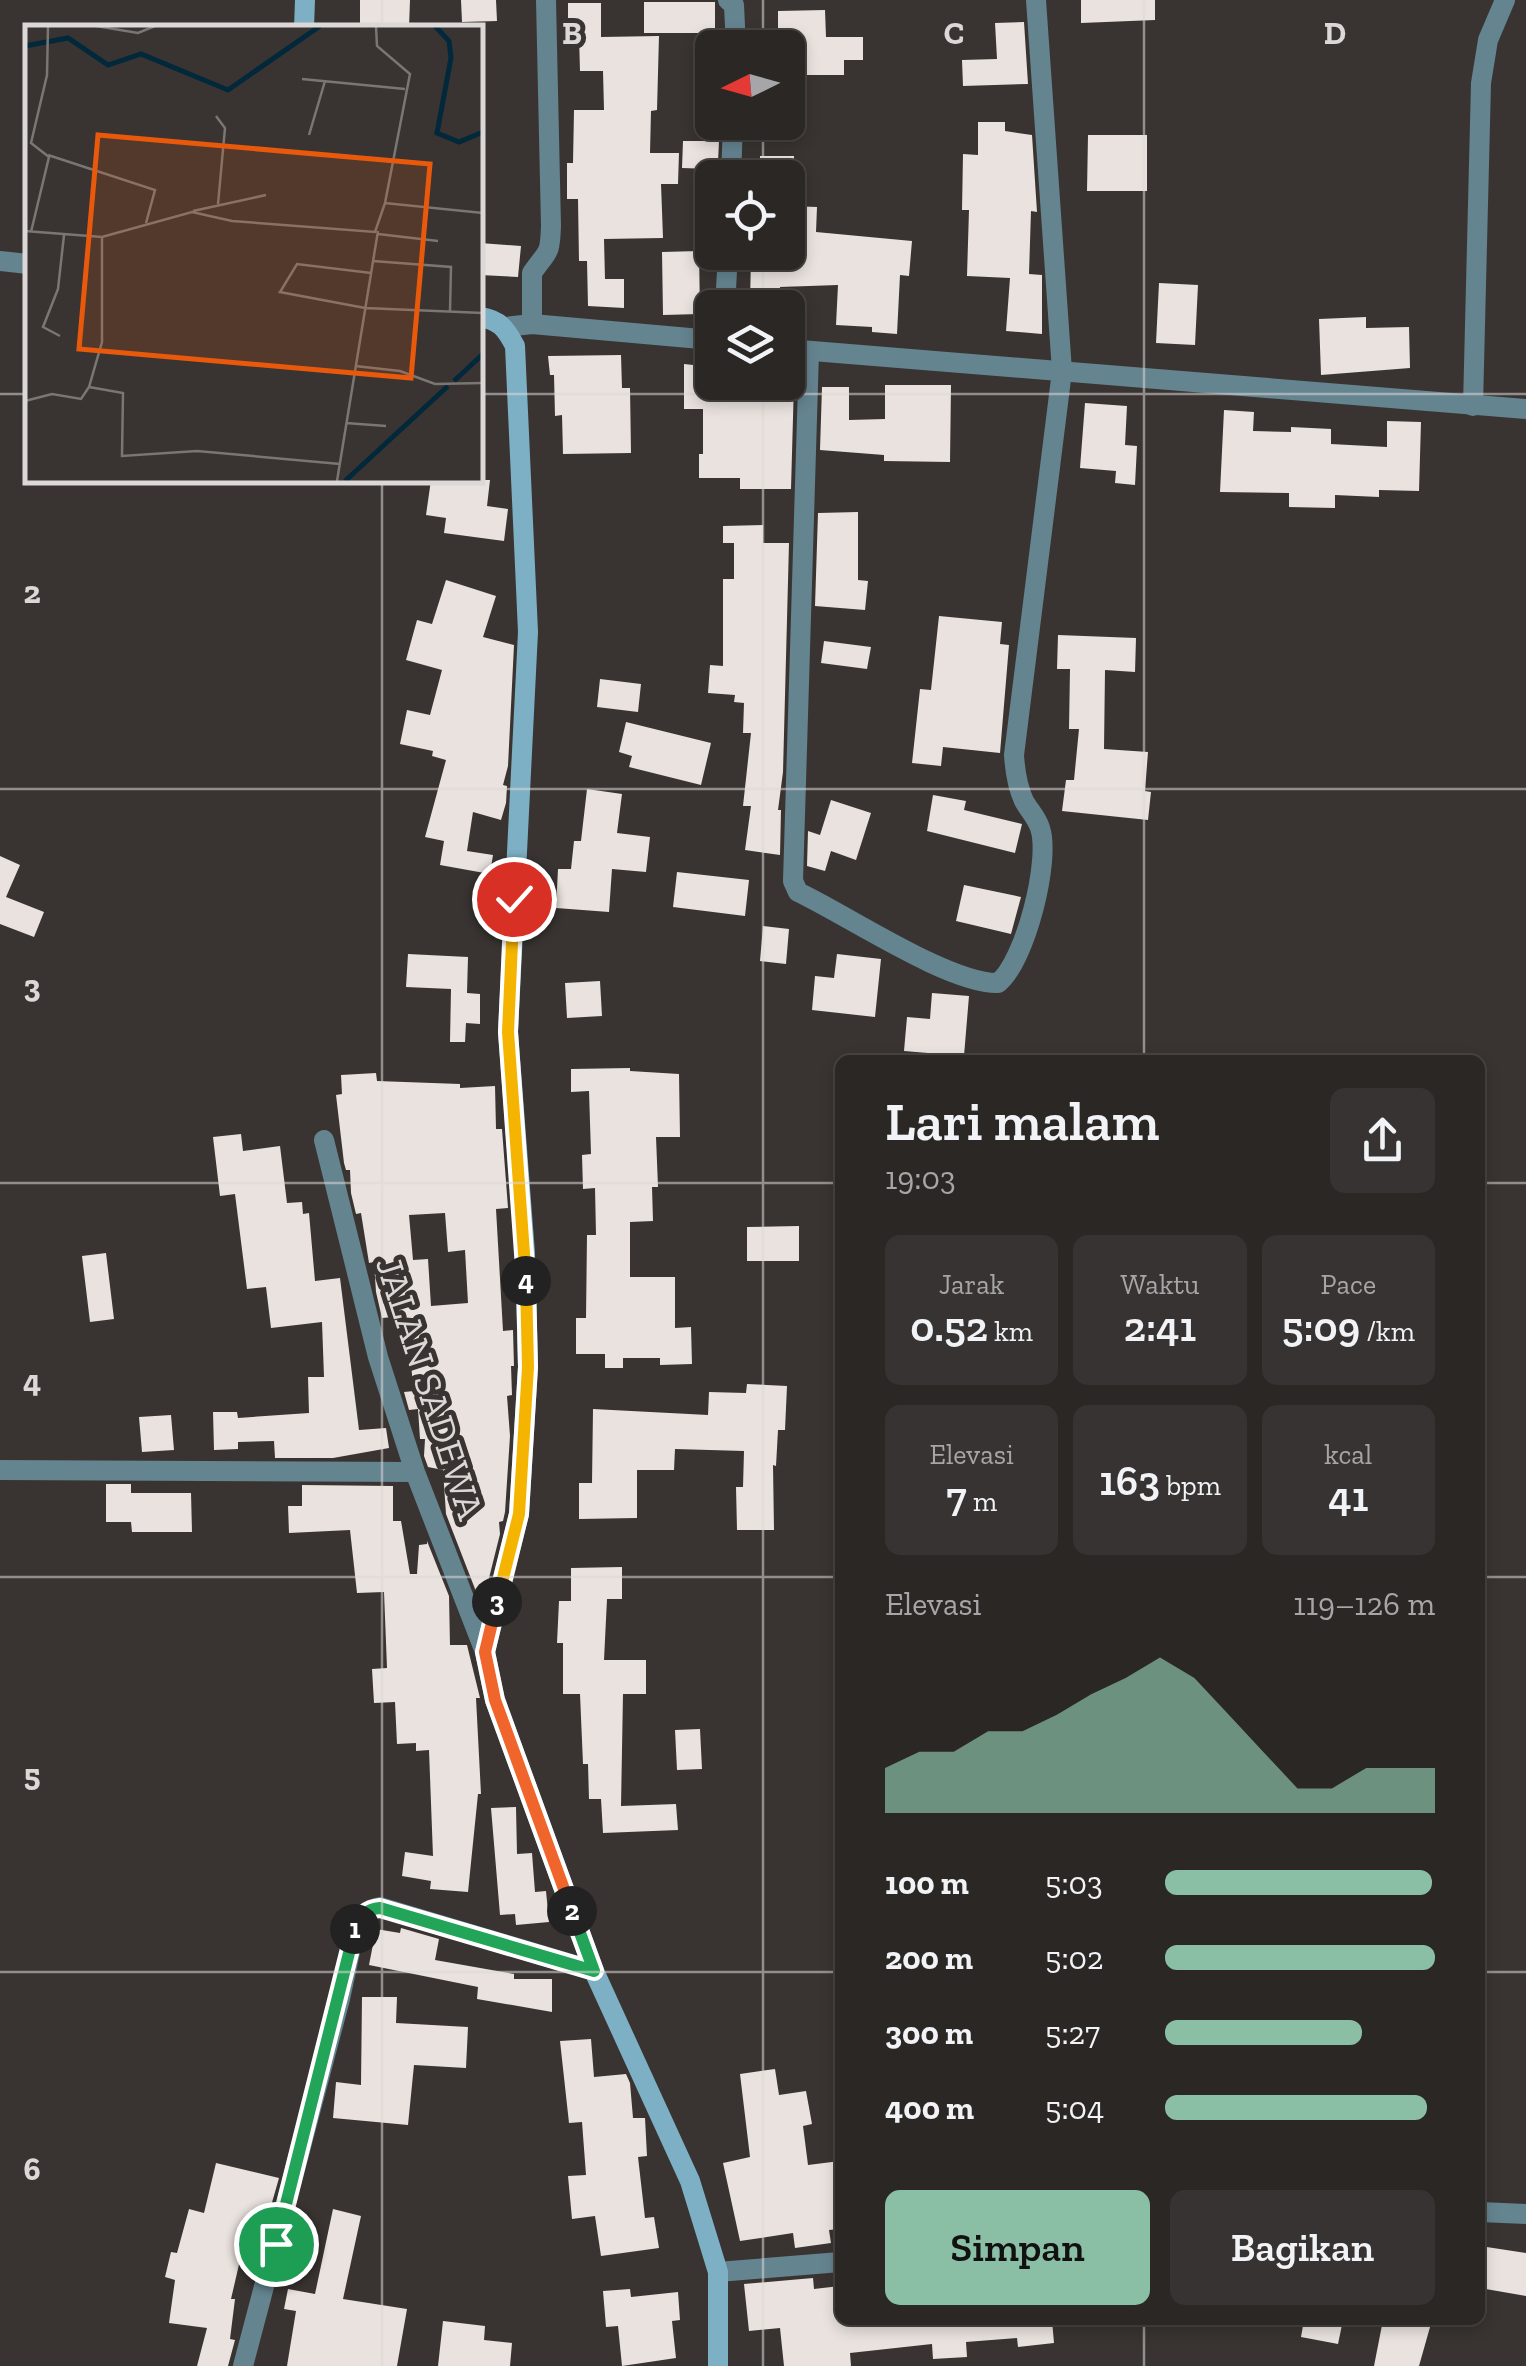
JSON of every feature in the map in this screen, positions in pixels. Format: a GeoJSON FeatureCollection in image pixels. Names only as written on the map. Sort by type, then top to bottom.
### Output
{"type":"FeatureCollection","features":[{"type":"Feature","properties":{"kind":"main road"},"geometry":{"type":"LineString","coordinates":[[304,25],[305,0]]}},
{"type":"Feature","properties":{"kind":"main road"},"geometry":{"type":"LineString","coordinates":[[482,317],[505,327],[515,346],[528,632],[508,1032],[525,1253],[528,1367],[519,1514],[485,1652],[495,1700],[594,1971],[690,2181],[718,2272],[718,2366]]}},
{"type":"Feature","properties":{"kind":"street"},"geometry":{"type":"LineString","coordinates":[[532,324],[532,274],[550,250],[546,0]]}},
{"type":"Feature","properties":{"kind":"street"},"geometry":{"type":"LineString","coordinates":[[728,0],[734,5],[735,30]]}},
{"type":"Feature","properties":{"kind":"street"},"geometry":{"type":"LineString","coordinates":[[798,400],[793,881],[798,892],[924,959],[968,978],[998,983],[1012,965],[1036,899],[1044,847],[1040,825],[1015,777],[1014,755],[1062,371],[1036,0]]}},
{"type":"Feature","properties":{"kind":"street"},"geometry":{"type":"LineString","coordinates":[[1473,406],[1481,83],[1488,40],[1506,0]]}},
{"type":"Feature","properties":{"kind":"street"},"geometry":{"type":"LineString","coordinates":[[0,261],[25,264]]}},
{"type":"Feature","properties":{"kind":"street"},"geometry":{"type":"LineString","coordinates":[[505,327],[532,324],[695,338]]}},
{"type":"Feature","properties":{"kind":"street"},"geometry":{"type":"LineString","coordinates":[[805,352],[1526,410]]}},
{"type":"Feature","properties":{"kind":"street","name":"JALAN SADEWA"},"geometry":{"type":"LineString","coordinates":[[324,1140],[378,1356],[416,1472],[485,1652]]}},
{"type":"Feature","properties":{"kind":"street"},"geometry":{"type":"LineString","coordinates":[[0,1470],[416,1472]]}},
{"type":"Feature","properties":{"kind":"street"},"geometry":{"type":"LineString","coordinates":[[243,2366],[340,1999],[356,1924],[362,1916],[371,1908],[380,1908],[594,1971]]}},
{"type":"Feature","properties":{"kind":"street"},"geometry":{"type":"LineString","coordinates":[[1485,2212],[1526,2214]]}},
{"type":"Feature","properties":{"kind":"street"},"geometry":{"type":"LineString","coordinates":[[718,2272],[835,2262]]}},
{"type":"Feature","properties":{"kind":"building"},"geometry":{"type":"Polygon","coordinates":[[[360,0],[410,0],[409,25],[360,25],[360,0]]]}},
{"type":"Feature","properties":{"kind":"building"},"geometry":{"type":"Polygon","coordinates":[[[461,0],[496,0],[497,21],[462,22],[461,0]]]}},
{"type":"Feature","properties":{"kind":"building"},"geometry":{"type":"Polygon","coordinates":[[[1081,0],[1155,0],[1155,20],[1081,23],[1081,0]]]}},
{"type":"Feature","properties":{"kind":"building"},"geometry":{"type":"Polygon","coordinates":[[[644,2],[715,2],[715,30],[644,33],[644,2]]]}},
{"type":"Feature","properties":{"kind":"building"},"geometry":{"type":"Polygon","coordinates":[[[568,3],[601,3],[601,37],[659,36],[657,110],[651,111],[650,153],[679,153],[678,184],[661,184],[663,238],[604,239],[605,279],[624,279],[624,308],[588,306],[587,261],[579,261],[578,199],[567,199],[567,163],[573,163],[574,110],[604,110],[603,71],[580,71],[579,36],[568,37],[568,3]]]}},
{"type":"Feature","properties":{"kind":"building"},"geometry":{"type":"Polygon","coordinates":[[[825,10],[826,37],[863,37],[863,60],[844,60],[844,75],[805,75],[805,30],[778,30],[778,11],[825,10]]]}},
{"type":"Feature","properties":{"kind":"building"},"geometry":{"type":"Polygon","coordinates":[[[1024,22],[1028,84],[963,86],[962,60],[997,59],[995,23],[1024,22]]]}},
{"type":"Feature","properties":{"kind":"building"},"geometry":{"type":"Polygon","coordinates":[[[978,122],[1005,122],[1005,131],[1032,135],[1037,212],[1031,211],[1029,274],[1042,275],[1042,334],[1006,331],[1010,278],[967,276],[969,210],[962,210],[963,154],[978,155],[978,122]]]}},
{"type":"Feature","properties":{"kind":"building"},"geometry":{"type":"Polygon","coordinates":[[[1088,135],[1147,135],[1147,191],[1087,191],[1088,135]]]}},
{"type":"Feature","properties":{"kind":"building"},"geometry":{"type":"Polygon","coordinates":[[[683,141],[719,141],[718,160],[695,160],[695,168],[682,168],[683,141]]]}},
{"type":"Feature","properties":{"kind":"building"},"geometry":{"type":"Polygon","coordinates":[[[760,156],[794,156],[794,160],[760,160],[760,156]]]}},
{"type":"Feature","properties":{"kind":"building"},"geometry":{"type":"Polygon","coordinates":[[[805,207],[817,207],[816,232],[912,241],[909,276],[900,275],[897,334],[872,332],[872,327],[836,325],[838,285],[750,290],[751,270],[805,270],[805,207]]]}},
{"type":"Feature","properties":{"kind":"building"},"geometry":{"type":"Polygon","coordinates":[[[482,243],[521,246],[518,277],[482,275],[482,243]]]}},
{"type":"Feature","properties":{"kind":"building"},"geometry":{"type":"Polygon","coordinates":[[[695,251],[700,290],[695,290],[695,314],[663,315],[662,252],[695,251]]]}},
{"type":"Feature","properties":{"kind":"building"},"geometry":{"type":"Polygon","coordinates":[[[1159,283],[1198,285],[1195,345],[1156,343],[1159,283]]]}},
{"type":"Feature","properties":{"kind":"building"},"geometry":{"type":"Polygon","coordinates":[[[1366,317],[1366,328],[1409,327],[1410,368],[1321,375],[1319,319],[1366,317]]]}},
{"type":"Feature","properties":{"kind":"building"},"geometry":{"type":"Polygon","coordinates":[[[621,355],[622,388],[630,388],[631,453],[563,454],[562,415],[555,416],[554,375],[550,375],[548,356],[621,355]]]}},
{"type":"Feature","properties":{"kind":"building"},"geometry":{"type":"Polygon","coordinates":[[[684,364],[695,365],[695,400],[793,400],[791,489],[740,489],[740,478],[699,478],[703,409],[684,409],[684,364]]]}},
{"type":"Feature","properties":{"kind":"building"},"geometry":{"type":"Polygon","coordinates":[[[885,385],[951,385],[950,462],[884,461],[884,455],[820,450],[822,387],[849,387],[849,420],[885,419],[885,385]]]}},
{"type":"Feature","properties":{"kind":"building"},"geometry":{"type":"Polygon","coordinates":[[[1085,403],[1127,406],[1125,445],[1137,446],[1135,485],[1115,483],[1116,471],[1080,468],[1085,403]]]}},
{"type":"Feature","properties":{"kind":"building"},"geometry":{"type":"Polygon","coordinates":[[[1224,410],[1254,412],[1253,431],[1291,432],[1291,427],[1331,429],[1331,444],[1387,447],[1387,421],[1421,422],[1419,491],[1379,490],[1379,497],[1335,495],[1335,508],[1289,507],[1289,493],[1220,492],[1224,410]]]}},
{"type":"Feature","properties":{"kind":"building"},"geometry":{"type":"Polygon","coordinates":[[[490,480],[487,506],[508,509],[504,541],[444,533],[446,518],[426,515],[431,482],[490,480]]]}},
{"type":"Feature","properties":{"kind":"building"},"geometry":{"type":"Polygon","coordinates":[[[858,512],[858,580],[868,581],[865,610],[815,606],[818,513],[858,512]]]}},
{"type":"Feature","properties":{"kind":"building"},"geometry":{"type":"Polygon","coordinates":[[[763,525],[763,543],[789,543],[783,772],[778,810],[780,855],[745,850],[751,806],[743,806],[751,733],[743,733],[744,703],[734,702],[735,695],[708,693],[710,665],[723,666],[723,579],[734,579],[734,543],[723,543],[723,526],[763,525]]]}},
{"type":"Feature","properties":{"kind":"building"},"geometry":{"type":"Polygon","coordinates":[[[446,580],[496,596],[483,637],[514,645],[508,766],[503,785],[507,786],[506,803],[501,820],[473,812],[467,851],[493,855],[490,874],[440,865],[444,841],[425,837],[446,760],[432,756],[433,751],[400,744],[407,710],[430,715],[442,670],[406,660],[417,620],[432,624],[446,580]]]}},
{"type":"Feature","properties":{"kind":"building"},"geometry":{"type":"Polygon","coordinates":[[[939,616],[1002,622],[1000,644],[1009,645],[1000,753],[943,747],[941,766],[912,763],[920,689],[931,690],[939,616]]]}},
{"type":"Feature","properties":{"kind":"building"},"geometry":{"type":"Polygon","coordinates":[[[1058,635],[1136,638],[1135,672],[1105,670],[1104,749],[1148,752],[1148,820],[1062,811],[1066,780],[1074,780],[1079,729],[1069,729],[1070,669],[1057,669],[1058,635]]]}},
{"type":"Feature","properties":{"kind":"building"},"geometry":{"type":"Polygon","coordinates":[[[824,641],[871,647],[867,669],[821,663],[824,641]]]}},
{"type":"Feature","properties":{"kind":"building"},"geometry":{"type":"Polygon","coordinates":[[[600,679],[641,684],[638,712],[597,707],[600,679]]]}},
{"type":"Feature","properties":{"kind":"building"},"geometry":{"type":"Polygon","coordinates":[[[626,722],[711,743],[701,785],[629,767],[632,756],[619,752],[626,722]]]}},
{"type":"Feature","properties":{"kind":"building"},"geometry":{"type":"Polygon","coordinates":[[[587,789],[622,794],[617,833],[650,837],[646,872],[612,869],[609,912],[556,908],[558,869],[571,869],[574,841],[581,841],[587,789]]]}},
{"type":"Feature","properties":{"kind":"building"},"geometry":{"type":"Polygon","coordinates":[[[933,795],[966,801],[964,810],[1022,824],[1015,853],[927,831],[933,795]]]}},
{"type":"Feature","properties":{"kind":"building"},"geometry":{"type":"Polygon","coordinates":[[[831,800],[871,813],[856,860],[831,851],[825,871],[807,866],[808,831],[820,835],[831,800]]]}},
{"type":"Feature","properties":{"kind":"building"},"geometry":{"type":"Polygon","coordinates":[[[0,856],[20,865],[6,897],[44,912],[34,937],[0,924],[0,856]]]}},
{"type":"Feature","properties":{"kind":"building"},"geometry":{"type":"Polygon","coordinates":[[[677,872],[749,880],[745,916],[673,907],[677,872]]]}},
{"type":"Feature","properties":{"kind":"building"},"geometry":{"type":"Polygon","coordinates":[[[964,885],[1021,897],[1011,934],[956,921],[964,885]]]}},
{"type":"Feature","properties":{"kind":"building"},"geometry":{"type":"Polygon","coordinates":[[[763,926],[789,929],[786,964],[760,961],[763,926]]]}},
{"type":"Feature","properties":{"kind":"building"},"geometry":{"type":"Polygon","coordinates":[[[408,954],[468,957],[467,993],[480,994],[480,1024],[466,1023],[465,1042],[450,1042],[451,989],[406,987],[408,954]]]}},
{"type":"Feature","properties":{"kind":"building"},"geometry":{"type":"Polygon","coordinates":[[[837,954],[881,959],[875,1017],[812,1010],[815,976],[834,978],[837,954]]]}},
{"type":"Feature","properties":{"kind":"building"},"geometry":{"type":"Polygon","coordinates":[[[600,981],[602,1016],[567,1018],[565,983],[600,981]]]}},
{"type":"Feature","properties":{"kind":"building"},"geometry":{"type":"Polygon","coordinates":[[[932,993],[969,996],[964,1055],[904,1051],[907,1017],[930,1019],[932,993]]]}},
{"type":"Feature","properties":{"kind":"building"},"geometry":{"type":"Polygon","coordinates":[[[630,1068],[679,1074],[680,1137],[656,1137],[658,1187],[652,1187],[653,1221],[630,1222],[630,1277],[675,1277],[675,1328],[691,1327],[692,1364],[660,1365],[660,1358],[623,1358],[623,1368],[605,1368],[605,1354],[576,1354],[576,1318],[586,1318],[587,1235],[596,1235],[595,1188],[583,1189],[582,1155],[591,1154],[589,1091],[571,1092],[571,1069],[630,1068]]]}},
{"type":"Feature","properties":{"kind":"building"},"geometry":{"type":"Polygon","coordinates":[[[376,1073],[377,1081],[460,1084],[460,1088],[495,1086],[496,1129],[502,1129],[508,1208],[496,1209],[503,1331],[513,1330],[514,1366],[512,1395],[507,1396],[510,1436],[505,1512],[499,1522],[500,1534],[485,1594],[477,1594],[446,1514],[443,1470],[428,1467],[424,1456],[425,1439],[420,1439],[418,1409],[409,1410],[404,1392],[414,1391],[405,1316],[382,1318],[374,1262],[369,1263],[361,1213],[356,1214],[350,1170],[346,1170],[344,1163],[336,1095],[342,1094],[341,1075],[376,1073]],[[445,1213],[409,1215],[413,1260],[428,1259],[431,1306],[468,1303],[465,1250],[448,1252],[445,1213]]]}},
{"type":"Feature","properties":{"kind":"building"},"geometry":{"type":"Polygon","coordinates":[[[241,1134],[243,1151],[280,1146],[287,1203],[302,1202],[303,1214],[309,1213],[315,1281],[340,1278],[359,1430],[386,1428],[389,1448],[333,1458],[275,1458],[274,1441],[238,1442],[238,1449],[214,1450],[213,1412],[237,1412],[238,1418],[309,1413],[308,1377],[324,1377],[322,1322],[271,1328],[266,1287],[247,1289],[235,1194],[220,1196],[213,1137],[241,1134]]]}},
{"type":"Feature","properties":{"kind":"building"},"geometry":{"type":"Polygon","coordinates":[[[799,1226],[799,1261],[747,1261],[747,1227],[799,1226]]]}},
{"type":"Feature","properties":{"kind":"building"},"geometry":{"type":"Polygon","coordinates":[[[106,1253],[114,1319],[90,1322],[82,1256],[106,1253]]]}},
{"type":"Feature","properties":{"kind":"building"},"geometry":{"type":"Polygon","coordinates":[[[747,1384],[787,1386],[785,1430],[778,1430],[776,1466],[773,1465],[774,1530],[737,1530],[736,1487],[743,1487],[744,1451],[675,1449],[674,1470],[637,1470],[637,1518],[579,1519],[579,1483],[592,1483],[593,1409],[708,1415],[709,1392],[746,1393],[747,1384]]]}},
{"type":"Feature","properties":{"kind":"building"},"geometry":{"type":"Polygon","coordinates":[[[171,1415],[174,1450],[142,1452],[139,1417],[171,1415]]]}},
{"type":"Feature","properties":{"kind":"building"},"geometry":{"type":"Polygon","coordinates":[[[106,1484],[131,1484],[131,1493],[191,1493],[192,1532],[132,1532],[131,1522],[106,1522],[106,1484]]]}},
{"type":"Feature","properties":{"kind":"building"},"geometry":{"type":"Polygon","coordinates":[[[302,1485],[393,1486],[393,1521],[401,1521],[410,1574],[417,1574],[419,1545],[427,1541],[449,1596],[450,1645],[467,1645],[480,1698],[476,1698],[481,1794],[468,1892],[430,1889],[431,1881],[402,1876],[405,1852],[433,1856],[429,1750],[416,1751],[416,1743],[397,1744],[395,1702],[374,1703],[372,1669],[387,1668],[384,1592],[357,1593],[350,1530],[289,1533],[288,1506],[302,1506],[302,1485]]]}},
{"type":"Feature","properties":{"kind":"building"},"geometry":{"type":"Polygon","coordinates":[[[622,1567],[622,1599],[607,1599],[604,1660],[646,1660],[646,1694],[623,1694],[621,1806],[676,1804],[678,1830],[603,1833],[601,1799],[589,1799],[588,1764],[583,1764],[580,1694],[563,1694],[563,1643],[557,1643],[559,1601],[571,1601],[571,1568],[622,1567]]]}},
{"type":"Feature","properties":{"kind":"building"},"geometry":{"type":"Polygon","coordinates":[[[700,1729],[702,1769],[677,1770],[675,1730],[700,1729]]]}},
{"type":"Feature","properties":{"kind":"building"},"geometry":{"type":"Polygon","coordinates":[[[516,1807],[517,1854],[532,1853],[535,1892],[546,1891],[549,1922],[516,1925],[515,1914],[500,1915],[491,1808],[516,1807]]]}},
{"type":"Feature","properties":{"kind":"building"},"geometry":{"type":"Polygon","coordinates":[[[401,1928],[439,1939],[435,1960],[514,1974],[514,1979],[552,1979],[552,2012],[477,1999],[478,1987],[369,1965],[376,1929],[400,1933],[401,1928]]]}},
{"type":"Feature","properties":{"kind":"building"},"geometry":{"type":"Polygon","coordinates":[[[362,1997],[397,1997],[396,2023],[468,2027],[466,2068],[414,2065],[408,2125],[333,2118],[336,2082],[361,2085],[362,1997]]]}},
{"type":"Feature","properties":{"kind":"building"},"geometry":{"type":"Polygon","coordinates":[[[591,2039],[594,2077],[626,2074],[633,2118],[645,2118],[647,2156],[638,2157],[645,2218],[654,2217],[659,2248],[601,2256],[595,2216],[572,2219],[568,2176],[586,2175],[582,2122],[569,2123],[560,2041],[591,2039]]]}},
{"type":"Feature","properties":{"kind":"building"},"geometry":{"type":"Polygon","coordinates":[[[775,2069],[779,2095],[806,2091],[812,2124],[803,2126],[808,2165],[835,2162],[835,2229],[829,2230],[831,2243],[795,2248],[793,2233],[740,2241],[723,2163],[750,2157],[740,2074],[775,2069]]]}},
{"type":"Feature","properties":{"kind":"building"},"geometry":{"type":"Polygon","coordinates":[[[216,2163],[279,2178],[254,2246],[244,2243],[231,2299],[235,2299],[230,2339],[235,2340],[228,2366],[197,2366],[207,2328],[169,2323],[175,2280],[165,2277],[171,2252],[177,2253],[189,2209],[204,2213],[216,2163]]]}},
{"type":"Feature","properties":{"kind":"building"},"geometry":{"type":"Polygon","coordinates":[[[333,2209],[361,2216],[343,2299],[407,2309],[397,2366],[287,2366],[296,2311],[284,2309],[288,2289],[315,2294],[333,2209]]]}},
{"type":"Feature","properties":{"kind":"building"},"geometry":{"type":"Polygon","coordinates":[[[1485,2247],[1526,2253],[1526,2296],[1485,2289],[1485,2247]]]}},
{"type":"Feature","properties":{"kind":"building"},"geometry":{"type":"Polygon","coordinates":[[[813,2278],[814,2289],[835,2287],[835,2325],[1052,2325],[1054,2343],[1018,2347],[1017,2338],[966,2342],[967,2357],[933,2359],[932,2344],[850,2353],[851,2366],[784,2366],[780,2328],[749,2331],[744,2284],[813,2278]]]}},
{"type":"Feature","properties":{"kind":"building"},"geometry":{"type":"Polygon","coordinates":[[[630,2289],[631,2297],[678,2292],[680,2320],[672,2321],[676,2358],[622,2366],[618,2326],[606,2327],[603,2291],[630,2289]]]}},
{"type":"Feature","properties":{"kind":"building"},"geometry":{"type":"Polygon","coordinates":[[[443,2321],[485,2326],[484,2340],[512,2343],[510,2366],[438,2366],[443,2321]]]}},
{"type":"Feature","properties":{"kind":"building"},"geometry":{"type":"Polygon","coordinates":[[[1303,2325],[1342,2325],[1338,2344],[1301,2337],[1303,2325]]]}},
{"type":"Feature","properties":{"kind":"building"},"geometry":{"type":"Polygon","coordinates":[[[1382,2325],[1431,2325],[1419,2366],[1374,2366],[1382,2325]]]}},
{"type":"Feature","properties":{"kind":"route"},"geometry":{"type":"LineString","coordinates":[[276,2244],[356,1924],[371,1908],[594,1971],[495,1700],[485,1652],[519,1514],[528,1367],[525,1253],[508,1032],[514,899]]}}]}
